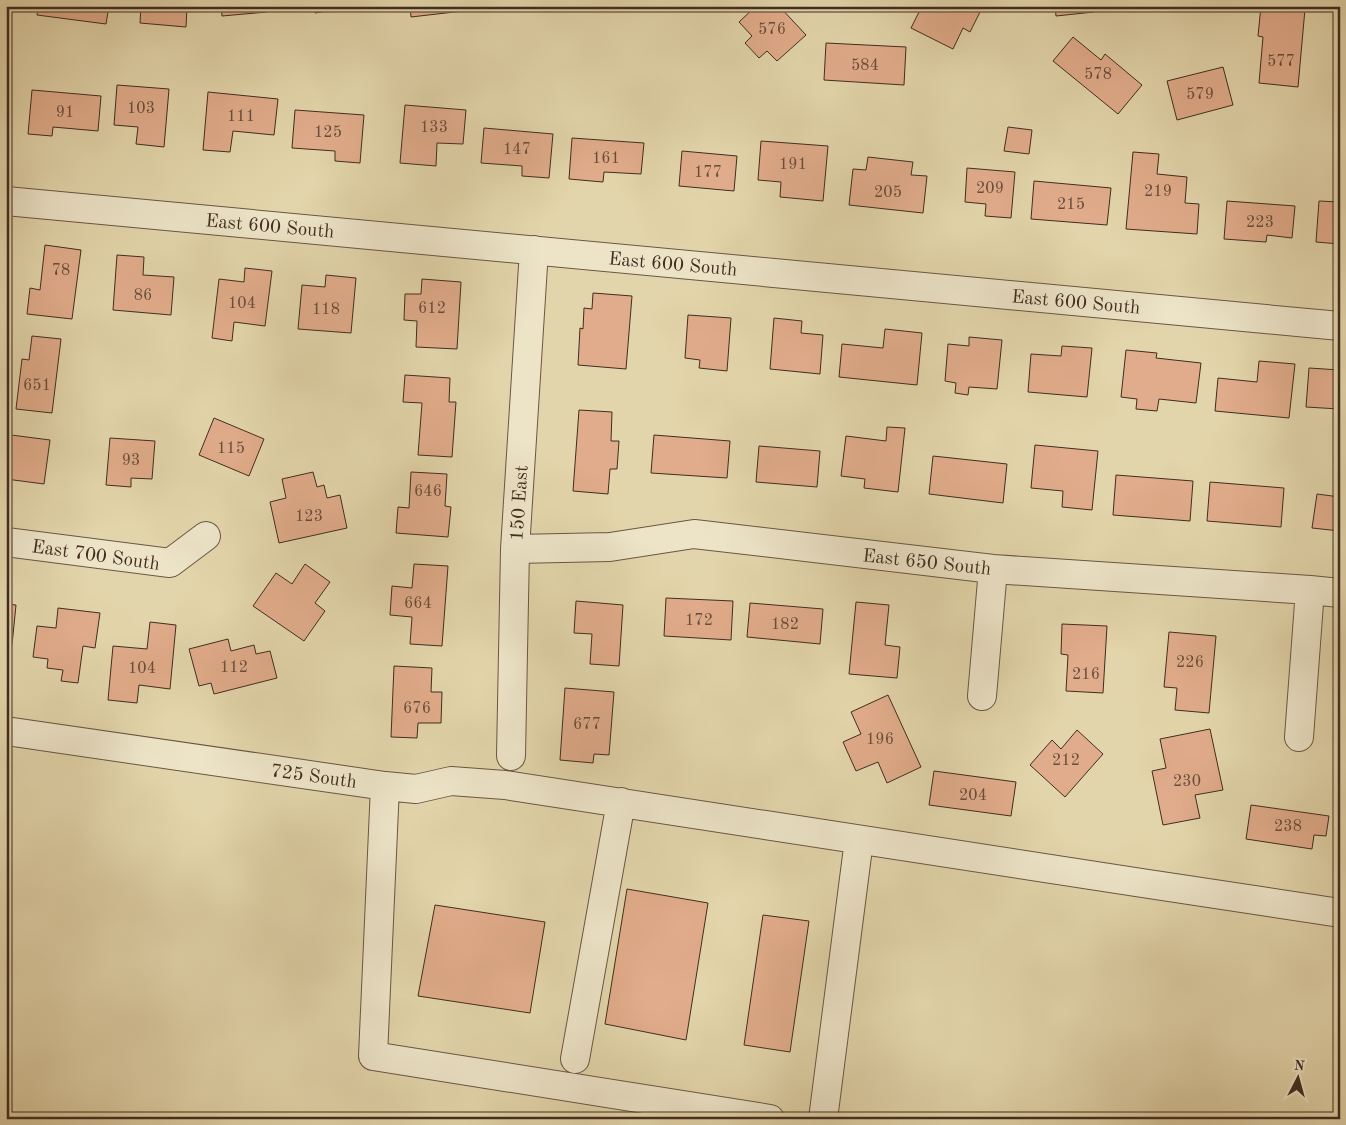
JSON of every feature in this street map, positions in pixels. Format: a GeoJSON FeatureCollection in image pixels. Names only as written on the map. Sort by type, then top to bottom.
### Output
{"type":"FeatureCollection","features":[{"type":"Feature","properties":{"kind":"street","name":"East 600 South"},"geometry":{"type":"LineString","coordinates":[[6,201],[1340,326]]}},
{"type":"Feature","properties":{"kind":"street","name":"150 East"},"geometry":{"type":"LineString","coordinates":[[511,756],[515,549],[534,250]]}},
{"type":"Feature","properties":{"kind":"street","name":"East 650 South"},"geometry":{"type":"LineString","coordinates":[[515,549],[610,547],[694,534],[993,569],[1340,593]]}},
{"type":"Feature","properties":{"kind":"street","name":"East 700 South"},"geometry":{"type":"LineString","coordinates":[[6,542],[170,563],[206,536]]}},
{"type":"Feature","properties":{"kind":"street"},"geometry":{"type":"LineString","coordinates":[[982,696],[993,569]]}},
{"type":"Feature","properties":{"kind":"street"},"geometry":{"type":"LineString","coordinates":[[1299,737],[1310,590]]}},
{"type":"Feature","properties":{"kind":"street","name":"725 South"},"geometry":{"type":"LineString","coordinates":[[7,736],[385,786],[416,789],[451,781],[504,785],[1340,913]]}},
{"type":"Feature","properties":{"kind":"street"},"geometry":{"type":"LineString","coordinates":[[385,786],[372,1056],[770,1119]]}},
{"type":"Feature","properties":{"kind":"street"},"geometry":{"type":"LineString","coordinates":[[575,1059],[621,802]]}},
{"type":"Feature","properties":{"kind":"street"},"geometry":{"type":"LineString","coordinates":[[823,1119],[859,840]]}},
{"type":"Feature","properties":{"kind":"building"},"geometry":{"type":"Polygon","coordinates":[[[6,6],[24,6],[24,8],[9,7],[8,20],[6,19],[6,6]]]}},
{"type":"Feature","properties":{"kind":"building"},"geometry":{"type":"Polygon","coordinates":[[[38,6],[109,6],[106,24],[37,15],[38,6]]]}},
{"type":"Feature","properties":{"kind":"building"},"geometry":{"type":"Polygon","coordinates":[[[141,6],[187,6],[186,27],[140,23],[141,6]]]}},
{"type":"Feature","properties":{"kind":"building"},"geometry":{"type":"Polygon","coordinates":[[[221,6],[267,6],[267,12],[222,16],[221,6]]]}},
{"type":"Feature","properties":{"kind":"building"},"geometry":{"type":"Polygon","coordinates":[[[314,6],[360,6],[315,13],[314,6]]]}},
{"type":"Feature","properties":{"kind":"building"},"geometry":{"type":"Polygon","coordinates":[[[410,6],[463,6],[463,11],[411,17],[410,6]]]}},
{"type":"Feature","properties":{"kind":"building"},"geometry":{"type":"Polygon","coordinates":[[[756,6],[779,6],[806,35],[777,61],[767,51],[759,58],[745,43],[752,36],[739,22],[756,6]]]}},
{"type":"Feature","properties":{"kind":"building"},"geometry":{"type":"Polygon","coordinates":[[[922,6],[983,6],[970,32],[963,28],[953,49],[911,28],[922,6]]]}},
{"type":"Feature","properties":{"kind":"building"},"geometry":{"type":"Polygon","coordinates":[[[1055,6],[1093,6],[1094,12],[1056,16],[1055,6]]]}},
{"type":"Feature","properties":{"kind":"building"},"geometry":{"type":"Polygon","coordinates":[[[1261,6],[1305,9],[1298,87],[1259,83],[1263,37],[1258,36],[1261,6]]]}},
{"type":"Feature","properties":{"kind":"building"},"geometry":{"type":"Polygon","coordinates":[[[1073,37],[1101,60],[1105,54],[1142,85],[1118,114],[1053,61],[1073,37]]]}},
{"type":"Feature","properties":{"kind":"building"},"geometry":{"type":"Polygon","coordinates":[[[826,43],[906,47],[904,85],[824,80],[826,43]]]}},
{"type":"Feature","properties":{"kind":"building"},"geometry":{"type":"Polygon","coordinates":[[[1223,67],[1233,105],[1177,120],[1167,81],[1223,67]]]}},
{"type":"Feature","properties":{"kind":"building"},"geometry":{"type":"Polygon","coordinates":[[[117,85],[169,89],[164,147],[136,144],[138,127],[114,125],[117,85]]]}},
{"type":"Feature","properties":{"kind":"building"},"geometry":{"type":"Polygon","coordinates":[[[32,90],[101,96],[98,131],[53,127],[52,136],[28,134],[32,90]]]}},
{"type":"Feature","properties":{"kind":"building"},"geometry":{"type":"Polygon","coordinates":[[[208,92],[278,99],[274,135],[233,131],[230,152],[203,150],[208,92]]]}},
{"type":"Feature","properties":{"kind":"building"},"geometry":{"type":"Polygon","coordinates":[[[405,105],[466,110],[463,144],[437,143],[436,166],[400,163],[405,105]]]}},
{"type":"Feature","properties":{"kind":"building"},"geometry":{"type":"Polygon","coordinates":[[[295,110],[364,115],[360,163],[335,161],[335,151],[292,148],[295,110]]]}},
{"type":"Feature","properties":{"kind":"building"},"geometry":{"type":"Polygon","coordinates":[[[1008,127],[1032,130],[1029,154],[1004,151],[1008,127]]]}},
{"type":"Feature","properties":{"kind":"building"},"geometry":{"type":"Polygon","coordinates":[[[484,128],[553,134],[549,178],[522,176],[522,166],[481,163],[484,128]]]}},
{"type":"Feature","properties":{"kind":"building"},"geometry":{"type":"Polygon","coordinates":[[[572,138],[644,143],[641,174],[604,172],[603,182],[569,179],[572,138]]]}},
{"type":"Feature","properties":{"kind":"building"},"geometry":{"type":"Polygon","coordinates":[[[761,141],[828,146],[823,201],[780,197],[781,182],[758,180],[761,141]]]}},
{"type":"Feature","properties":{"kind":"building"},"geometry":{"type":"Polygon","coordinates":[[[682,151],[737,156],[734,191],[679,186],[682,151]]]}},
{"type":"Feature","properties":{"kind":"building"},"geometry":{"type":"Polygon","coordinates":[[[1133,152],[1159,154],[1157,174],[1187,177],[1185,203],[1199,204],[1197,234],[1126,229],[1133,152]]]}},
{"type":"Feature","properties":{"kind":"building"},"geometry":{"type":"Polygon","coordinates":[[[868,157],[913,162],[911,175],[927,176],[923,213],[849,205],[853,169],[866,170],[868,157]]]}},
{"type":"Feature","properties":{"kind":"building"},"geometry":{"type":"Polygon","coordinates":[[[967,168],[1015,172],[1011,218],[985,216],[986,204],[965,202],[967,168]]]}},
{"type":"Feature","properties":{"kind":"building"},"geometry":{"type":"Polygon","coordinates":[[[1034,181],[1111,188],[1107,225],[1031,219],[1034,181]]]}},
{"type":"Feature","properties":{"kind":"building"},"geometry":{"type":"Polygon","coordinates":[[[1227,201],[1295,206],[1292,238],[1267,235],[1266,242],[1224,239],[1227,201]]]}},
{"type":"Feature","properties":{"kind":"building"},"geometry":{"type":"Polygon","coordinates":[[[1319,201],[1340,202],[1340,244],[1316,242],[1319,201]]]}},
{"type":"Feature","properties":{"kind":"building"},"geometry":{"type":"Polygon","coordinates":[[[45,245],[81,250],[72,319],[27,314],[30,288],[40,290],[45,245]]]}},
{"type":"Feature","properties":{"kind":"building"},"geometry":{"type":"Polygon","coordinates":[[[117,255],[144,257],[143,275],[174,277],[171,315],[113,310],[117,255]]]}},
{"type":"Feature","properties":{"kind":"building"},"geometry":{"type":"Polygon","coordinates":[[[245,268],[272,271],[265,326],[234,322],[232,341],[212,338],[219,279],[244,282],[245,268]]]}},
{"type":"Feature","properties":{"kind":"building"},"geometry":{"type":"Polygon","coordinates":[[[326,275],[356,278],[351,333],[298,329],[302,285],[325,287],[326,275]]]}},
{"type":"Feature","properties":{"kind":"building"},"geometry":{"type":"Polygon","coordinates":[[[422,279],[461,282],[457,349],[416,347],[417,321],[404,320],[405,294],[421,294],[422,279]]]}},
{"type":"Feature","properties":{"kind":"building"},"geometry":{"type":"Polygon","coordinates":[[[593,293],[632,296],[626,369],[578,365],[580,328],[583,329],[584,308],[592,309],[593,293]]]}},
{"type":"Feature","properties":{"kind":"building"},"geometry":{"type":"Polygon","coordinates":[[[688,315],[731,318],[727,371],[699,368],[700,360],[685,358],[688,315]]]}},
{"type":"Feature","properties":{"kind":"building"},"geometry":{"type":"Polygon","coordinates":[[[774,318],[802,321],[801,333],[823,335],[820,374],[770,369],[774,318]]]}},
{"type":"Feature","properties":{"kind":"building"},"geometry":{"type":"Polygon","coordinates":[[[885,329],[922,333],[917,385],[839,377],[842,344],[883,348],[885,329]]]}},
{"type":"Feature","properties":{"kind":"building"},"geometry":{"type":"Polygon","coordinates":[[[32,336],[61,339],[52,413],[16,409],[22,359],[29,360],[32,336]]]}},
{"type":"Feature","properties":{"kind":"building"},"geometry":{"type":"Polygon","coordinates":[[[969,337],[1002,340],[997,389],[969,387],[968,395],[955,393],[956,383],[945,381],[948,344],[969,346],[969,337]]]}},
{"type":"Feature","properties":{"kind":"building"},"geometry":{"type":"Polygon","coordinates":[[[1062,346],[1092,348],[1087,397],[1028,392],[1031,354],[1061,356],[1062,346]]]}},
{"type":"Feature","properties":{"kind":"building"},"geometry":{"type":"Polygon","coordinates":[[[1126,350],[1157,353],[1156,358],[1201,363],[1196,403],[1159,399],[1157,411],[1136,409],[1137,399],[1121,397],[1126,350]]]}},
{"type":"Feature","properties":{"kind":"building"},"geometry":{"type":"Polygon","coordinates":[[[1259,361],[1295,364],[1289,418],[1215,411],[1218,378],[1257,382],[1259,361]]]}},
{"type":"Feature","properties":{"kind":"building"},"geometry":{"type":"Polygon","coordinates":[[[1309,368],[1340,370],[1340,423],[1338,423],[1339,409],[1306,407],[1309,368]]]}},
{"type":"Feature","properties":{"kind":"building"},"geometry":{"type":"Polygon","coordinates":[[[405,375],[450,378],[449,402],[456,402],[452,457],[418,455],[422,403],[403,402],[405,375]]]}},
{"type":"Feature","properties":{"kind":"building"},"geometry":{"type":"Polygon","coordinates":[[[579,410],[612,412],[611,441],[619,441],[617,469],[610,469],[608,494],[573,491],[579,410]]]}},
{"type":"Feature","properties":{"kind":"building"},"geometry":{"type":"Polygon","coordinates":[[[214,418],[264,439],[249,476],[199,455],[214,418]]]}},
{"type":"Feature","properties":{"kind":"building"},"geometry":{"type":"Polygon","coordinates":[[[887,427],[905,428],[898,492],[864,488],[865,479],[841,476],[846,436],[886,441],[887,427]]]}},
{"type":"Feature","properties":{"kind":"building"},"geometry":{"type":"Polygon","coordinates":[[[11,435],[50,440],[44,484],[6,479],[11,435]]]}},
{"type":"Feature","properties":{"kind":"building"},"geometry":{"type":"Polygon","coordinates":[[[654,435],[730,441],[727,478],[651,473],[654,435]]]}},
{"type":"Feature","properties":{"kind":"building"},"geometry":{"type":"Polygon","coordinates":[[[110,438],[155,441],[152,479],[131,478],[131,487],[106,485],[110,438]]]}},
{"type":"Feature","properties":{"kind":"building"},"geometry":{"type":"Polygon","coordinates":[[[1035,445],[1098,451],[1092,510],[1062,507],[1063,491],[1031,488],[1035,445]]]}},
{"type":"Feature","properties":{"kind":"building"},"geometry":{"type":"Polygon","coordinates":[[[759,446],[820,451],[817,487],[756,482],[759,446]]]}},
{"type":"Feature","properties":{"kind":"building"},"geometry":{"type":"Polygon","coordinates":[[[933,456],[1007,464],[1003,503],[929,494],[933,456]]]}},
{"type":"Feature","properties":{"kind":"building"},"geometry":{"type":"Polygon","coordinates":[[[313,472],[317,487],[324,485],[327,498],[340,495],[347,528],[279,543],[270,502],[286,498],[282,479],[313,472]]]}},
{"type":"Feature","properties":{"kind":"building"},"geometry":{"type":"Polygon","coordinates":[[[411,472],[447,474],[445,506],[451,507],[448,537],[396,533],[398,507],[409,508],[411,472]]]}},
{"type":"Feature","properties":{"kind":"building"},"geometry":{"type":"Polygon","coordinates":[[[1116,475],[1193,481],[1190,521],[1113,515],[1116,475]]]}},
{"type":"Feature","properties":{"kind":"building"},"geometry":{"type":"Polygon","coordinates":[[[1210,482],[1284,488],[1281,527],[1207,521],[1210,482]]]}},
{"type":"Feature","properties":{"kind":"building"},"geometry":{"type":"Polygon","coordinates":[[[1317,494],[1340,497],[1340,531],[1312,528],[1317,494]]]}},
{"type":"Feature","properties":{"kind":"building"},"geometry":{"type":"Polygon","coordinates":[[[305,564],[330,582],[315,603],[325,611],[304,641],[253,606],[276,573],[292,584],[305,564]]]}},
{"type":"Feature","properties":{"kind":"building"},"geometry":{"type":"Polygon","coordinates":[[[414,564],[448,566],[442,646],[410,644],[412,617],[390,615],[392,586],[412,588],[414,564]]]}},
{"type":"Feature","properties":{"kind":"building"},"geometry":{"type":"Polygon","coordinates":[[[666,598],[733,601],[731,640],[664,636],[666,598]]]}},
{"type":"Feature","properties":{"kind":"building"},"geometry":{"type":"Polygon","coordinates":[[[576,601],[623,605],[619,666],[590,664],[592,634],[574,633],[576,601]]]}},
{"type":"Feature","properties":{"kind":"building"},"geometry":{"type":"Polygon","coordinates":[[[856,602],[889,605],[885,645],[900,647],[897,678],[849,674],[856,602]]]}},
{"type":"Feature","properties":{"kind":"building"},"geometry":{"type":"Polygon","coordinates":[[[750,603],[823,609],[820,644],[747,637],[750,603]]]}},
{"type":"Feature","properties":{"kind":"building"},"geometry":{"type":"Polygon","coordinates":[[[6,604],[16,605],[12,645],[6,644],[6,604]]]}},
{"type":"Feature","properties":{"kind":"building"},"geometry":{"type":"Polygon","coordinates":[[[58,608],[100,613],[95,648],[83,646],[78,683],[61,681],[63,670],[47,668],[48,659],[33,657],[37,626],[56,628],[58,608]]]}},
{"type":"Feature","properties":{"kind":"building"},"geometry":{"type":"Polygon","coordinates":[[[150,622],[176,625],[170,689],[139,685],[137,703],[108,700],[113,646],[147,649],[150,622]]]}},
{"type":"Feature","properties":{"kind":"building"},"geometry":{"type":"Polygon","coordinates":[[[1062,624],[1107,626],[1103,693],[1066,691],[1068,655],[1061,654],[1062,624]]]}},
{"type":"Feature","properties":{"kind":"building"},"geometry":{"type":"Polygon","coordinates":[[[1169,632],[1216,636],[1209,713],[1175,710],[1177,688],[1164,687],[1169,632]]]}},
{"type":"Feature","properties":{"kind":"building"},"geometry":{"type":"Polygon","coordinates":[[[228,639],[231,651],[254,645],[256,654],[270,651],[277,678],[214,694],[211,683],[199,686],[189,649],[228,639]]]}},
{"type":"Feature","properties":{"kind":"building"},"geometry":{"type":"Polygon","coordinates":[[[394,666],[432,668],[431,692],[442,692],[441,723],[418,723],[417,738],[391,737],[394,666]]]}},
{"type":"Feature","properties":{"kind":"building"},"geometry":{"type":"Polygon","coordinates":[[[565,688],[614,692],[609,755],[594,754],[593,763],[560,760],[565,688]]]}},
{"type":"Feature","properties":{"kind":"building"},"geometry":{"type":"Polygon","coordinates":[[[888,695],[921,767],[887,783],[878,762],[856,771],[843,742],[861,734],[851,712],[888,695]]]}},
{"type":"Feature","properties":{"kind":"building"},"geometry":{"type":"Polygon","coordinates":[[[1210,729],[1223,790],[1195,795],[1200,818],[1163,825],[1152,771],[1166,768],[1160,739],[1210,729]]]}},
{"type":"Feature","properties":{"kind":"building"},"geometry":{"type":"Polygon","coordinates":[[[1077,730],[1103,754],[1065,797],[1030,765],[1052,740],[1061,749],[1077,730]]]}},
{"type":"Feature","properties":{"kind":"building"},"geometry":{"type":"Polygon","coordinates":[[[934,771],[1016,782],[1011,816],[929,805],[934,771]]]}},
{"type":"Feature","properties":{"kind":"building"},"geometry":{"type":"Polygon","coordinates":[[[1251,805],[1329,816],[1326,836],[1314,835],[1312,849],[1246,839],[1251,805]]]}},
{"type":"Feature","properties":{"kind":"building"},"geometry":{"type":"Polygon","coordinates":[[[627,889],[708,903],[686,1040],[605,1024],[627,889]]]}},
{"type":"Feature","properties":{"kind":"building"},"geometry":{"type":"Polygon","coordinates":[[[435,905],[545,922],[530,1013],[418,996],[435,905]]]}},
{"type":"Feature","properties":{"kind":"building"},"geometry":{"type":"Polygon","coordinates":[[[763,915],[809,921],[790,1052],[744,1045],[763,915]]]}}]}
